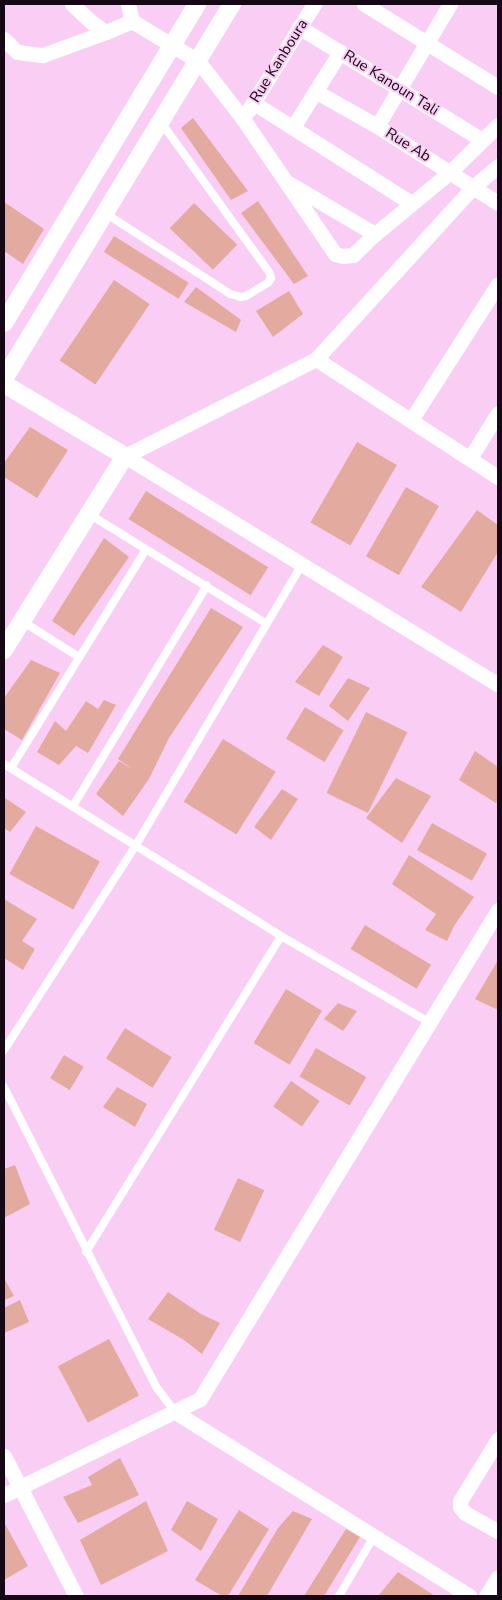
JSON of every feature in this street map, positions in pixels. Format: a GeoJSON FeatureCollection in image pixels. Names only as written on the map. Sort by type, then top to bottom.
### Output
{"type":"FeatureCollection","features":[{"type":"Feature","properties":{"kind":"street"},"geometry":{"type":"LineString","coordinates":[[72,4],[91,22],[106,32]]}},
{"type":"Feature","properties":{"kind":"street"},"geometry":{"type":"LineString","coordinates":[[128,4],[132,21],[172,43],[198,61],[243,119],[335,254],[343,256],[353,255],[410,204],[450,172],[498,125]]}},
{"type":"Feature","properties":{"kind":"street"},"geometry":{"type":"LineString","coordinates":[[4,323],[197,4]]}},
{"type":"Feature","properties":{"kind":"street"},"geometry":{"type":"LineString","coordinates":[[4,379],[232,4]]}},
{"type":"Feature","properties":{"kind":"street","name":"Rue Kanboura"},"geometry":{"type":"LineString","coordinates":[[243,119],[314,4]]}},
{"type":"Feature","properties":{"kind":"street"},"geometry":{"type":"LineString","coordinates":[[364,4],[498,87]]}},
{"type":"Feature","properties":{"kind":"street"},"geometry":{"type":"LineString","coordinates":[[377,126],[450,4]]}},
{"type":"Feature","properties":{"kind":"street"},"geometry":{"type":"LineString","coordinates":[[4,39],[17,52],[43,55],[132,21]]}},
{"type":"Feature","properties":{"kind":"street","name":"Rue Kanoun Tali"},"geometry":{"type":"LineString","coordinates":[[300,27],[482,140]]}},
{"type":"Feature","properties":{"kind":"street"},"geometry":{"type":"LineString","coordinates":[[293,127],[340,52]]}},
{"type":"Feature","properties":{"kind":"street","name":"Rue Ab"},"geometry":{"type":"LineString","coordinates":[[315,90],[377,126],[498,203]]}},
{"type":"Feature","properties":{"kind":"street"},"geometry":{"type":"LineString","coordinates":[[254,103],[410,204]]}},
{"type":"Feature","properties":{"kind":"street"},"geometry":{"type":"LineString","coordinates":[[4,650],[125,456],[316,359],[473,187],[498,166]]}},
{"type":"Feature","properties":{"kind":"street"},"geometry":{"type":"LineString","coordinates":[[286,182],[375,234]]}},
{"type":"Feature","properties":{"kind":"street"},"geometry":{"type":"LineString","coordinates":[[411,420],[498,284]]}},
{"type":"Feature","properties":{"kind":"street"},"geometry":{"type":"LineString","coordinates":[[316,359],[498,477]]}},
{"type":"Feature","properties":{"kind":"street"},"geometry":{"type":"LineString","coordinates":[[4,384],[303,563],[498,685]]}},
{"type":"Feature","properties":{"kind":"street"},"geometry":{"type":"LineString","coordinates":[[470,458],[498,413]]}},
{"type":"Feature","properties":{"kind":"street"},"geometry":{"type":"LineString","coordinates":[[4,1495],[200,1399],[498,910]]}},
{"type":"Feature","properties":{"kind":"street"},"geometry":{"type":"LineString","coordinates":[[175,1412],[373,1538],[469,1596]]}},
{"type":"Feature","properties":{"kind":"street"},"geometry":{"type":"LineString","coordinates":[[498,1439],[460,1501],[460,1507],[465,1513],[498,1531]]}},
{"type":"Feature","properties":{"kind":"street"},"geometry":{"type":"LineString","coordinates":[[4,1456],[76,1596]]}},
{"type":"Feature","properties":{"kind":"street"},"geometry":{"type":"LineString","coordinates":[[486,1596],[498,1576]]}},
{"type":"Feature","properties":{"kind":"lane"},"geometry":{"type":"LineString","coordinates":[[105,213],[230,294],[240,297],[246,296],[268,283],[271,278],[269,272],[161,122]]}},
{"type":"Feature","properties":{"kind":"lane"},"geometry":{"type":"LineString","coordinates":[[89,514],[267,624]]}},
{"type":"Feature","properties":{"kind":"lane"},"geometry":{"type":"LineString","coordinates":[[146,549],[79,657],[7,766],[281,936],[429,1022]]}},
{"type":"Feature","properties":{"kind":"lane"},"geometry":{"type":"LineString","coordinates":[[4,1050],[136,845],[303,563]]}},
{"type":"Feature","properties":{"kind":"lane"},"geometry":{"type":"LineString","coordinates":[[73,806],[206,586]]}},
{"type":"Feature","properties":{"kind":"lane"},"geometry":{"type":"LineString","coordinates":[[22,621],[79,657]]}},
{"type":"Feature","properties":{"kind":"lane"},"geometry":{"type":"LineString","coordinates":[[86,1252],[281,936]]}},
{"type":"Feature","properties":{"kind":"lane"},"geometry":{"type":"LineString","coordinates":[[4,1086],[86,1252],[157,1388],[175,1412]]}},
{"type":"Feature","properties":{"kind":"lane"},"geometry":{"type":"LineString","coordinates":[[339,1596],[373,1538]]}},
{"type":"Feature","properties":{"kind":"building"},"geometry":{"type":"Polygon","coordinates":[[[193,118],[248,191],[231,200],[181,128],[193,118]]]}},
{"type":"Feature","properties":{"kind":"building"},"geometry":{"type":"Polygon","coordinates":[[[258,201],[308,276],[294,284],[241,213],[258,201]]]}},
{"type":"Feature","properties":{"kind":"building"},"geometry":{"type":"Polygon","coordinates":[[[4,202],[44,229],[23,264],[4,251],[4,202]]]}},
{"type":"Feature","properties":{"kind":"building"},"geometry":{"type":"Polygon","coordinates":[[[194,203],[237,245],[213,270],[170,228],[194,203]]]}},
{"type":"Feature","properties":{"kind":"building"},"geometry":{"type":"Polygon","coordinates":[[[114,236],[189,283],[179,299],[104,252],[114,236]]]}},
{"type":"Feature","properties":{"kind":"building"},"geometry":{"type":"Polygon","coordinates":[[[114,280],[150,304],[95,384],[60,360],[114,280]]]}},
{"type":"Feature","properties":{"kind":"building"},"geometry":{"type":"Polygon","coordinates":[[[196,287],[241,320],[236,332],[184,302],[196,287]]]}},
{"type":"Feature","properties":{"kind":"building"},"geometry":{"type":"Polygon","coordinates":[[[289,291],[303,314],[273,337],[256,311],[289,291]]]}},
{"type":"Feature","properties":{"kind":"building"},"geometry":{"type":"Polygon","coordinates":[[[30,427],[68,450],[37,498],[4,477],[4,463],[30,427]]]}},
{"type":"Feature","properties":{"kind":"building"},"geometry":{"type":"Polygon","coordinates":[[[357,442],[397,465],[350,546],[310,523],[357,442]]]}},
{"type":"Feature","properties":{"kind":"building"},"geometry":{"type":"Polygon","coordinates":[[[406,487],[439,506],[399,575],[366,556],[406,487]]]}},
{"type":"Feature","properties":{"kind":"building"},"geometry":{"type":"Polygon","coordinates":[[[146,491],[268,567],[251,595],[129,519],[146,491]]]}},
{"type":"Feature","properties":{"kind":"building"},"geometry":{"type":"Polygon","coordinates":[[[477,510],[498,525],[498,552],[461,612],[421,587],[477,510]]]}},
{"type":"Feature","properties":{"kind":"building"},"geometry":{"type":"Polygon","coordinates":[[[104,538],[129,557],[74,636],[52,621],[104,538]]]}},
{"type":"Feature","properties":{"kind":"building"},"geometry":{"type":"Polygon","coordinates":[[[211,608],[243,627],[169,738],[149,779],[123,816],[96,794],[119,761],[134,770],[118,759],[211,608]]]}},
{"type":"Feature","properties":{"kind":"building"},"geometry":{"type":"Polygon","coordinates":[[[323,645],[343,657],[319,696],[295,682],[323,645]]]}},
{"type":"Feature","properties":{"kind":"building"},"geometry":{"type":"Polygon","coordinates":[[[31,660],[60,673],[22,740],[4,729],[4,698],[31,660]]]}},
{"type":"Feature","properties":{"kind":"building"},"geometry":{"type":"Polygon","coordinates":[[[348,678],[370,688],[348,721],[329,706],[348,678]]]}},
{"type":"Feature","properties":{"kind":"building"},"geometry":{"type":"Polygon","coordinates":[[[104,700],[116,705],[88,753],[76,746],[59,765],[37,752],[55,721],[66,731],[86,701],[98,709],[104,700]]]}},
{"type":"Feature","properties":{"kind":"building"},"geometry":{"type":"Polygon","coordinates":[[[305,707],[344,730],[325,762],[286,739],[305,707]]]}},
{"type":"Feature","properties":{"kind":"building"},"geometry":{"type":"Polygon","coordinates":[[[366,712],[407,732],[368,813],[327,793],[366,712]]]}},
{"type":"Feature","properties":{"kind":"building"},"geometry":{"type":"Polygon","coordinates":[[[223,739],[276,772],[236,835],[184,802],[223,739]]]}},
{"type":"Feature","properties":{"kind":"building"},"geometry":{"type":"Polygon","coordinates":[[[475,751],[498,767],[498,799],[496,803],[459,780],[475,751]]]}},
{"type":"Feature","properties":{"kind":"building"},"geometry":{"type":"Polygon","coordinates":[[[396,778],[431,796],[402,843],[366,818],[396,778]]]}},
{"type":"Feature","properties":{"kind":"building"},"geometry":{"type":"Polygon","coordinates":[[[282,789],[298,799],[271,840],[254,827],[282,789]]]}},
{"type":"Feature","properties":{"kind":"building"},"geometry":{"type":"Polygon","coordinates":[[[5,798],[26,812],[10,832],[4,828],[5,798]]]}},
{"type":"Feature","properties":{"kind":"building"},"geometry":{"type":"Polygon","coordinates":[[[432,823],[487,854],[472,881],[417,850],[432,823]]]}},
{"type":"Feature","properties":{"kind":"building"},"geometry":{"type":"Polygon","coordinates":[[[36,826],[100,861],[73,909],[9,874],[36,826]]]}},
{"type":"Feature","properties":{"kind":"building"},"geometry":{"type":"Polygon","coordinates":[[[409,855],[474,897],[454,926],[447,941],[425,930],[436,914],[392,884],[409,855]]]}},
{"type":"Feature","properties":{"kind":"building"},"geometry":{"type":"Polygon","coordinates":[[[4,899],[37,919],[22,941],[35,949],[23,970],[4,958],[4,899]]]}},
{"type":"Feature","properties":{"kind":"building"},"geometry":{"type":"Polygon","coordinates":[[[365,925],[431,965],[417,989],[351,949],[365,925]]]}},
{"type":"Feature","properties":{"kind":"building"},"geometry":{"type":"Polygon","coordinates":[[[498,960],[498,1010],[475,999],[498,960]]]}},
{"type":"Feature","properties":{"kind":"building"},"geometry":{"type":"Polygon","coordinates":[[[286,989],[322,1011],[290,1065],[254,1043],[286,989]]]}},
{"type":"Feature","properties":{"kind":"building"},"geometry":{"type":"Polygon","coordinates":[[[338,1003],[357,1011],[343,1031],[324,1019],[338,1003]]]}},
{"type":"Feature","properties":{"kind":"building"},"geometry":{"type":"Polygon","coordinates":[[[125,1028],[172,1057],[153,1088],[106,1059],[125,1028]]]}},
{"type":"Feature","properties":{"kind":"building"},"geometry":{"type":"Polygon","coordinates":[[[316,1048],[366,1077],[350,1106],[300,1077],[316,1048]]]}},
{"type":"Feature","properties":{"kind":"building"},"geometry":{"type":"Polygon","coordinates":[[[64,1055],[84,1067],[70,1090],[50,1078],[64,1055]]]}},
{"type":"Feature","properties":{"kind":"building"},"geometry":{"type":"Polygon","coordinates":[[[291,1081],[320,1101],[302,1126],[273,1106],[291,1081]]]}},
{"type":"Feature","properties":{"kind":"building"},"geometry":{"type":"Polygon","coordinates":[[[117,1087],[147,1104],[135,1127],[103,1107],[117,1087]]]}},
{"type":"Feature","properties":{"kind":"building"},"geometry":{"type":"Polygon","coordinates":[[[15,1165],[30,1204],[4,1218],[4,1169],[15,1165]]]}},
{"type":"Feature","properties":{"kind":"building"},"geometry":{"type":"Polygon","coordinates":[[[238,1178],[264,1190],[240,1242],[214,1230],[238,1178]]]}},
{"type":"Feature","properties":{"kind":"building"},"geometry":{"type":"Polygon","coordinates":[[[4,1278],[14,1296],[4,1300],[4,1278]]]}},
{"type":"Feature","properties":{"kind":"building"},"geometry":{"type":"Polygon","coordinates":[[[168,1292],[201,1314],[220,1323],[202,1354],[184,1340],[148,1319],[168,1292]]]}},
{"type":"Feature","properties":{"kind":"building"},"geometry":{"type":"Polygon","coordinates":[[[20,1300],[29,1322],[4,1333],[4,1308],[20,1300]]]}},
{"type":"Feature","properties":{"kind":"building"},"geometry":{"type":"Polygon","coordinates":[[[109,1339],[139,1396],[88,1423],[58,1366],[109,1339]]]}},
{"type":"Feature","properties":{"kind":"building"},"geometry":{"type":"Polygon","coordinates":[[[120,1458],[139,1495],[78,1523],[63,1497],[92,1485],[88,1477],[120,1458]]]}},
{"type":"Feature","properties":{"kind":"building"},"geometry":{"type":"Polygon","coordinates":[[[146,1501],[168,1551],[101,1585],[80,1540],[146,1501]]]}},
{"type":"Feature","properties":{"kind":"building"},"geometry":{"type":"Polygon","coordinates":[[[187,1501],[218,1519],[201,1551],[171,1530],[187,1501]]]}},
{"type":"Feature","properties":{"kind":"building"},"geometry":{"type":"Polygon","coordinates":[[[239,1510],[269,1529],[228,1596],[222,1596],[195,1580],[239,1510]]]}},
{"type":"Feature","properties":{"kind":"building"},"geometry":{"type":"Polygon","coordinates":[[[293,1511],[312,1519],[267,1596],[238,1596],[278,1528],[293,1511]]]}},
{"type":"Feature","properties":{"kind":"building"},"geometry":{"type":"Polygon","coordinates":[[[4,1522],[28,1566],[4,1580],[4,1522]]]}},
{"type":"Feature","properties":{"kind":"building"},"geometry":{"type":"Polygon","coordinates":[[[346,1529],[360,1537],[324,1596],[304,1596],[346,1529]]]}},
{"type":"Feature","properties":{"kind":"building"},"geometry":{"type":"Polygon","coordinates":[[[398,1572],[435,1596],[378,1596],[398,1572]]]}}]}
